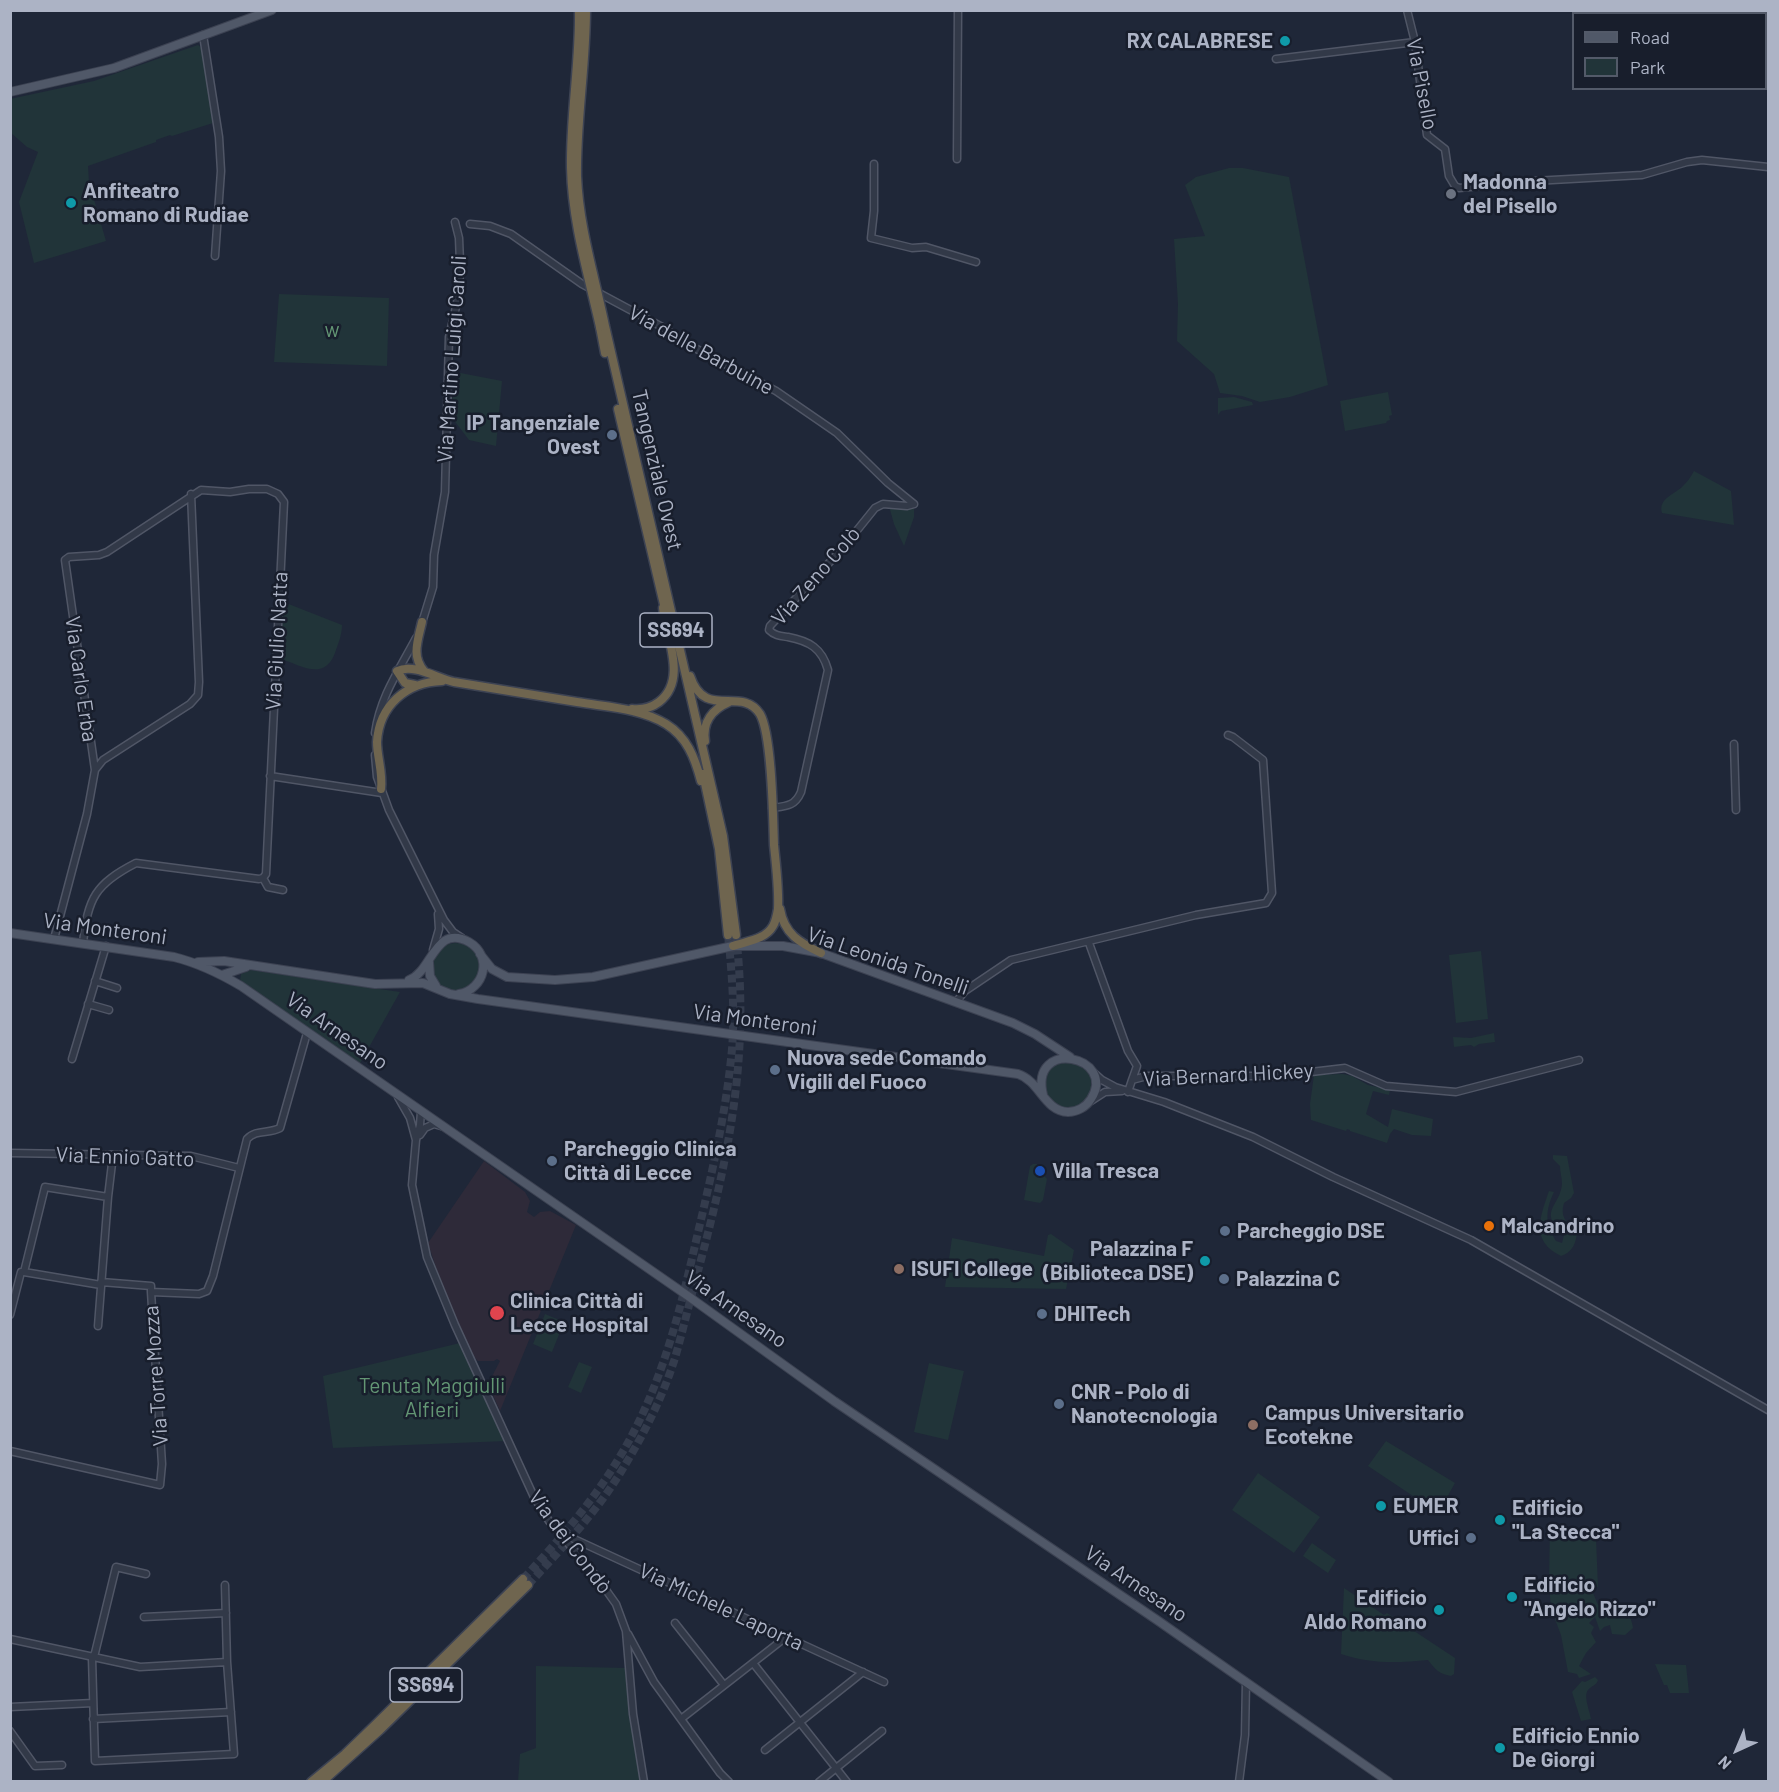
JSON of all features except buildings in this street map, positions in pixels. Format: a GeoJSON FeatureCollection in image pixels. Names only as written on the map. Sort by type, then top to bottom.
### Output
{"type":"FeatureCollection","features":[{"type":"Feature","properties":{"kind":"highway","name":"Tangenziale Ovest"},"geometry":{"type":"LineString","coordinates":[[579,10],[579,52],[572,142],[572,190],[579,233],[714,797],[728,867],[732,935],[717,836],[667,604]]}},
{"type":"Feature","properties":{"kind":"highway","name":"Tangenziale Ovest"},"geometry":{"type":"LineString","coordinates":[[586,10],[586,50],[578,130],[577,178],[602,326]]}},
{"type":"Feature","properties":{"kind":"highway"},"geometry":{"type":"LineString","coordinates":[[415,685],[405,682],[397,671],[406,667],[412,668],[451,681],[617,708],[638,710],[655,705],[663,699],[672,685],[674,664],[663,610],[667,604],[675,612],[694,685],[705,698],[746,702],[759,712],[765,725],[778,900],[777,918],[766,934],[758,939],[733,946]]}},
{"type":"Feature","properties":{"kind":"highway"},"geometry":{"type":"LineString","coordinates":[[422,622],[416,655],[422,669],[429,675]]}},
{"type":"Feature","properties":{"kind":"highway"},"geometry":{"type":"LineString","coordinates":[[381,791],[377,742],[381,723],[397,697],[415,685],[425,682],[451,681]]}},
{"type":"Feature","properties":{"kind":"highway"},"geometry":{"type":"LineString","coordinates":[[714,797],[716,791],[704,732],[712,713],[729,702]]}},
{"type":"Feature","properties":{"kind":"highway"},"geometry":{"type":"LineString","coordinates":[[617,708],[661,721],[675,730],[686,742],[694,756],[712,826],[717,836]]}},
{"type":"Feature","properties":{"kind":"highway"},"geometry":{"type":"LineString","coordinates":[[778,900],[784,925],[791,934],[802,944],[821,953]]}},
{"type":"Feature","properties":{"kind":"highway","name":"SS694"},"geometry":{"type":"LineString","coordinates":[[311,1782],[360,1739],[526,1582],[361,1748],[322,1782]]}},
{"type":"Feature","properties":{"kind":"main road"},"geometry":{"type":"LineString","coordinates":[[10,92],[114,68],[272,10]]}},
{"type":"Feature","properties":{"kind":"main road","name":"Via Monteroni"},"geometry":{"type":"LineString","coordinates":[[10,933],[174,957],[194,962],[241,986]]}},
{"type":"Feature","properties":{"kind":"main road"},"geometry":{"type":"LineString","coordinates":[[399,984],[419,975],[438,945],[450,940],[464,940],[480,954],[484,966],[481,978],[468,992],[455,994]]}},
{"type":"Feature","properties":{"kind":"main road","name":"Via Leonida Tonelli"},"geometry":{"type":"LineString","coordinates":[[480,954],[492,969],[507,977],[555,980],[593,977],[733,946],[783,946],[821,953],[1013,1023],[1035,1034],[1070,1058]]}},
{"type":"Feature","properties":{"kind":"main road"},"geometry":{"type":"LineString","coordinates":[[429,960],[430,976],[438,987]]}},
{"type":"Feature","properties":{"kind":"main road","name":"Via Monteroni"},"geometry":{"type":"LineString","coordinates":[[194,962],[217,961],[375,984],[423,983],[438,987],[446,993],[478,999],[1018,1074],[1029,1080],[1053,1107],[1060,1111],[1076,1111],[1088,1104]]}},
{"type":"Feature","properties":{"kind":"main road"},"geometry":{"type":"LineString","coordinates":[[222,975],[224,968],[231,963]]}},
{"type":"Feature","properties":{"kind":"main road"},"geometry":{"type":"LineString","coordinates":[[241,986],[239,973],[248,967]]}},
{"type":"Feature","properties":{"kind":"main road","name":"Via Monteroni"},"geometry":{"type":"LineString","coordinates":[[222,975],[248,967]]}},
{"type":"Feature","properties":{"kind":"main road","name":"Via Arnesano"},"geometry":{"type":"LineString","coordinates":[[241,986],[688,1296],[834,1401],[1389,1782]]}},
{"type":"Feature","properties":{"kind":"main road"},"geometry":{"type":"LineString","coordinates":[[1043,1095],[1041,1087],[1044,1072],[1055,1061],[1070,1058],[1086,1064],[1091,1070],[1095,1088],[1088,1104]]}},
{"type":"Feature","properties":{"kind":"street"},"geometry":{"type":"LineString","coordinates":[[957,159],[958,10]]}},
{"type":"Feature","properties":{"kind":"street","name":"Via Pisello"},"geometry":{"type":"LineString","coordinates":[[1407,10],[1415,42],[1427,135],[1445,150],[1449,176],[1459,188],[1642,175],[1702,160],[1768,167]]}},
{"type":"Feature","properties":{"kind":"street"},"geometry":{"type":"LineString","coordinates":[[203,35],[219,137],[221,171],[215,256]]}},
{"type":"Feature","properties":{"kind":"street"},"geometry":{"type":"LineString","coordinates":[[1276,59],[1415,42]]}},
{"type":"Feature","properties":{"kind":"street"},"geometry":{"type":"LineString","coordinates":[[874,164],[874,211],[871,238],[912,248],[926,247],[976,261]]}},
{"type":"Feature","properties":{"kind":"street","name":"Via Martino Luigi Caroli"},"geometry":{"type":"LineString","coordinates":[[455,222],[459,238],[459,294],[449,337],[445,492],[434,555],[433,587],[415,639],[383,698],[374,741],[375,767],[381,791],[434,902],[448,926],[470,943]]}},
{"type":"Feature","properties":{"kind":"street","name":"Via delle Barbuine"},"geometry":{"type":"LineString","coordinates":[[470,224],[490,226],[510,234],[582,284],[776,391],[837,433],[888,483],[914,504]]}},
{"type":"Feature","properties":{"kind":"street","name":"Via Giulio Natta"},"geometry":{"type":"LineString","coordinates":[[191,494],[208,489],[230,492],[258,488],[278,494],[284,502],[264,878]]}},
{"type":"Feature","properties":{"kind":"street"},"geometry":{"type":"LineString","coordinates":[[95,770],[103,760],[190,704],[198,694],[191,494]]}},
{"type":"Feature","properties":{"kind":"street","name":"Via Carlo Erba"},"geometry":{"type":"LineString","coordinates":[[54,939],[87,814],[95,770],[65,560],[69,557],[99,555],[107,552],[191,494]]}},
{"type":"Feature","properties":{"kind":"street","name":"Via Zeno Colò"},"geometry":{"type":"LineString","coordinates":[[772,808],[790,806],[795,803],[801,792],[828,670],[824,658],[813,645],[772,633],[770,626],[847,544],[875,508],[886,504],[907,506],[914,504]]}},
{"type":"Feature","properties":{"kind":"street"},"geometry":{"type":"LineString","coordinates":[[956,1002],[964,991],[1005,963],[1196,915],[1266,903],[1271,898],[1272,888],[1263,760],[1228,735]]}},
{"type":"Feature","properties":{"kind":"street"},"geometry":{"type":"LineString","coordinates":[[1734,744],[1736,810]]}},
{"type":"Feature","properties":{"kind":"street"},"geometry":{"type":"LineString","coordinates":[[270,776],[381,791]]}},
{"type":"Feature","properties":{"kind":"street"},"geometry":{"type":"LineString","coordinates":[[83,943],[87,909],[94,896],[105,884],[136,863],[264,878],[267,887],[283,890]]}},
{"type":"Feature","properties":{"kind":"street","name":"Via Martino Luigi Caroli"},"geometry":{"type":"LineString","coordinates":[[433,951],[440,922],[434,902]]}},
{"type":"Feature","properties":{"kind":"street"},"geometry":{"type":"LineString","coordinates":[[1089,943],[1128,1051],[1137,1066],[1132,1080]]}},
{"type":"Feature","properties":{"kind":"street"},"geometry":{"type":"LineString","coordinates":[[72,1059],[106,946]]}},
{"type":"Feature","properties":{"kind":"street"},"geometry":{"type":"LineString","coordinates":[[95,981],[117,988]]}},
{"type":"Feature","properties":{"kind":"street"},"geometry":{"type":"LineString","coordinates":[[88,1004],[110,1010]]}},
{"type":"Feature","properties":{"kind":"street","name":"Via Torre Mozza"},"geometry":{"type":"LineString","coordinates":[[10,1451],[160,1485],[162,1464],[151,1292],[199,1294],[207,1291],[213,1276],[249,1136],[280,1128],[307,1033]]}},
{"type":"Feature","properties":{"kind":"street","name":"Via Bernard Hickey"},"geometry":{"type":"LineString","coordinates":[[1127,1091],[1132,1080],[1147,1076],[1277,1076],[1345,1068],[1386,1086],[1456,1092],[1579,1060]]}},
{"type":"Feature","properties":{"kind":"street"},"geometry":{"type":"LineString","coordinates":[[1091,1070],[1102,1080],[1127,1091],[1164,1102],[1253,1137],[1341,1181],[1471,1240],[1768,1410]]}},
{"type":"Feature","properties":{"kind":"street"},"geometry":{"type":"LineString","coordinates":[[1088,1104],[1105,1092],[1127,1091]]}},
{"type":"Feature","properties":{"kind":"street","name":"Via dei Condò"},"geometry":{"type":"LineString","coordinates":[[396,1094],[407,1112],[416,1140]]}},
{"type":"Feature","properties":{"kind":"street","name":"Via dei Condò"},"geometry":{"type":"LineString","coordinates":[[422,1112],[416,1140],[412,1185],[427,1257],[455,1325],[534,1497],[558,1532],[596,1576],[616,1604],[626,1631],[633,1714],[644,1782]]}},
{"type":"Feature","properties":{"kind":"street"},"geometry":{"type":"LineString","coordinates":[[416,1140],[425,1128],[434,1124],[442,1126]]}},
{"type":"Feature","properties":{"kind":"street","name":"Via Ennio Gatto"},"geometry":{"type":"LineString","coordinates":[[10,1153],[191,1156],[239,1168]]}},
{"type":"Feature","properties":{"kind":"street"},"geometry":{"type":"LineString","coordinates":[[98,1326],[113,1155]]}},
{"type":"Feature","properties":{"kind":"street"},"geometry":{"type":"LineString","coordinates":[[10,1315],[21,1272],[24,1272],[45,1187],[108,1197]]}},
{"type":"Feature","properties":{"kind":"street"},"geometry":{"type":"LineString","coordinates":[[24,1272],[101,1283],[152,1286],[151,1292]]}},
{"type":"Feature","properties":{"kind":"street","name":"Via Michele Laporta"},"geometry":{"type":"LineString","coordinates":[[558,1532],[884,1682]]}},
{"type":"Feature","properties":{"kind":"street"},"geometry":{"type":"LineString","coordinates":[[146,1574],[116,1567],[92,1658],[95,1761],[234,1754],[227,1662],[225,1585]]}},
{"type":"Feature","properties":{"kind":"street"},"geometry":{"type":"LineString","coordinates":[[144,1617],[226,1613]]}},
{"type":"Feature","properties":{"kind":"street"},"geometry":{"type":"LineString","coordinates":[[675,1623],[724,1685]]}},
{"type":"Feature","properties":{"kind":"street"},"geometry":{"type":"LineString","coordinates":[[626,1631],[654,1682],[720,1773],[729,1782]]}},
{"type":"Feature","properties":{"kind":"street"},"geometry":{"type":"LineString","coordinates":[[681,1719],[786,1637]]}},
{"type":"Feature","properties":{"kind":"street"},"geometry":{"type":"LineString","coordinates":[[10,1639],[140,1667],[227,1662]]}},
{"type":"Feature","properties":{"kind":"street"},"geometry":{"type":"LineString","coordinates":[[753,1663],[847,1782]]}},
{"type":"Feature","properties":{"kind":"street"},"geometry":{"type":"LineString","coordinates":[[765,1750],[863,1672]]}},
{"type":"Feature","properties":{"kind":"street"},"geometry":{"type":"LineString","coordinates":[[1239,1782],[1245,1735],[1246,1682]]}},
{"type":"Feature","properties":{"kind":"street"},"geometry":{"type":"LineString","coordinates":[[10,1707],[93,1703]]}},
{"type":"Feature","properties":{"kind":"street"},"geometry":{"type":"LineString","coordinates":[[93,1719],[231,1712]]}},
{"type":"Feature","properties":{"kind":"street"},"geometry":{"type":"LineString","coordinates":[[10,1731],[35,1766],[62,1765]]}},
{"type":"Feature","properties":{"kind":"street"},"geometry":{"type":"LineString","coordinates":[[819,1782],[882,1731]]}},
{"type":"Feature","properties":{"kind":"shaded area","name":"Clinica Città di Lecce Hospital"},"geometry":{"type":"Polygon","coordinates":[[[484,1161],[525,1192],[530,1201],[527,1212],[534,1217],[540,1212],[550,1211],[576,1225],[500,1411],[488,1384],[500,1361],[497,1359],[478,1361],[474,1357],[441,1283],[428,1243],[484,1161]]]}},
{"type":"Feature","properties":{"kind":"green space"},"geometry":{"type":"Polygon","coordinates":[[[198,45],[203,49],[213,123],[170,135],[88,166],[89,182],[106,241],[34,263],[19,202],[38,152],[27,147],[11,133],[10,99],[94,81],[198,45]]]}},
{"type":"Feature","properties":{"kind":"green space"},"geometry":{"type":"Polygon","coordinates":[[[1229,168],[1243,168],[1289,177],[1328,385],[1290,397],[1260,402],[1242,396],[1220,393],[1214,374],[1177,341],[1178,304],[1174,239],[1205,236],[1185,185],[1196,177],[1229,168]]]}},
{"type":"Feature","properties":{"kind":"green space","name":"w"},"geometry":{"type":"Polygon","coordinates":[[[279,294],[389,298],[387,366],[274,362],[279,294]]]}},
{"type":"Feature","properties":{"kind":"green space"},"geometry":{"type":"Polygon","coordinates":[[[450,371],[502,381],[496,446],[469,440],[450,415],[454,389],[450,388],[450,371]]]}},
{"type":"Feature","properties":{"kind":"green space"},"geometry":{"type":"Polygon","coordinates":[[[1388,392],[1392,415],[1389,416],[1390,420],[1386,423],[1345,431],[1340,401],[1388,392]]]}},
{"type":"Feature","properties":{"kind":"green space"},"geometry":{"type":"Polygon","coordinates":[[[1234,397],[1252,402],[1253,405],[1221,411],[1218,415],[1218,398],[1234,397]]]}},
{"type":"Feature","properties":{"kind":"green space"},"geometry":{"type":"Polygon","coordinates":[[[1694,471],[1731,491],[1734,525],[1662,513],[1661,508],[1664,501],[1682,487],[1694,471]]]}},
{"type":"Feature","properties":{"kind":"green space"},"geometry":{"type":"Polygon","coordinates":[[[889,506],[914,508],[914,517],[904,546],[894,524],[889,506]]]}},
{"type":"Feature","properties":{"kind":"green space"},"geometry":{"type":"Polygon","coordinates":[[[281,601],[342,625],[335,653],[325,667],[311,669],[279,658],[281,601]]]}},
{"type":"Feature","properties":{"kind":"green space"},"geometry":{"type":"Polygon","coordinates":[[[451,943],[461,943],[476,953],[480,967],[476,981],[470,987],[461,991],[451,991],[436,981],[432,972],[432,962],[442,947],[451,943]]]}},
{"type":"Feature","properties":{"kind":"green space"},"geometry":{"type":"Polygon","coordinates":[[[1481,951],[1488,1019],[1456,1023],[1449,955],[1481,951]]]}},
{"type":"Feature","properties":{"kind":"green space"},"geometry":{"type":"Polygon","coordinates":[[[251,970],[400,992],[359,1065],[240,981],[241,974],[251,970]]]}},
{"type":"Feature","properties":{"kind":"green space"},"geometry":{"type":"Polygon","coordinates":[[[1494,1033],[1495,1042],[1474,1047],[1471,1045],[1454,1047],[1453,1037],[1471,1038],[1494,1033]]]}},
{"type":"Feature","properties":{"kind":"green space"},"geometry":{"type":"Polygon","coordinates":[[[1068,1061],[1085,1068],[1092,1085],[1085,1102],[1068,1109],[1051,1102],[1044,1085],[1051,1068],[1068,1061]]]}},
{"type":"Feature","properties":{"kind":"green space"},"geometry":{"type":"Polygon","coordinates":[[[1343,1074],[1368,1085],[1390,1090],[1389,1095],[1373,1091],[1366,1114],[1388,1127],[1392,1109],[1433,1119],[1431,1136],[1412,1135],[1394,1129],[1387,1143],[1347,1129],[1346,1131],[1311,1120],[1310,1104],[1314,1075],[1343,1074]]]}},
{"type":"Feature","properties":{"kind":"green space"},"geometry":{"type":"Polygon","coordinates":[[[1553,1155],[1567,1156],[1574,1193],[1564,1203],[1563,1216],[1567,1222],[1578,1227],[1572,1248],[1561,1256],[1545,1243],[1540,1228],[1549,1191],[1554,1192],[1549,1205],[1548,1223],[1556,1241],[1562,1243],[1564,1235],[1556,1227],[1551,1214],[1562,1184],[1560,1166],[1553,1159],[1553,1155]]]}},
{"type":"Feature","properties":{"kind":"green space"},"geometry":{"type":"Polygon","coordinates":[[[1037,1164],[1047,1179],[1043,1200],[1040,1203],[1024,1200],[1030,1166],[1037,1164]]]}},
{"type":"Feature","properties":{"kind":"green space"},"geometry":{"type":"Polygon","coordinates":[[[1051,1234],[1074,1250],[1066,1289],[945,1287],[952,1238],[1044,1256],[1048,1235],[1051,1234]]]}},
{"type":"Feature","properties":{"kind":"green space"},"geometry":{"type":"Polygon","coordinates":[[[545,1314],[564,1322],[552,1352],[533,1344],[545,1314]]]}},
{"type":"Feature","properties":{"kind":"green space","name":"Tenuta Maggiulli Alfieri"},"geometry":{"type":"Polygon","coordinates":[[[460,1343],[506,1441],[333,1448],[323,1376],[460,1343]]]}},
{"type":"Feature","properties":{"kind":"green space"},"geometry":{"type":"Polygon","coordinates":[[[579,1362],[592,1367],[581,1393],[568,1387],[579,1362]]]}},
{"type":"Feature","properties":{"kind":"green space"},"geometry":{"type":"Polygon","coordinates":[[[929,1363],[964,1371],[948,1440],[914,1432],[929,1363]]]}},
{"type":"Feature","properties":{"kind":"green space"},"geometry":{"type":"Polygon","coordinates":[[[1386,1441],[1455,1483],[1441,1508],[1413,1496],[1368,1466],[1386,1441]]]}},
{"type":"Feature","properties":{"kind":"green space"},"geometry":{"type":"Polygon","coordinates":[[[1258,1473],[1320,1517],[1294,1553],[1232,1510],[1258,1473]]]}},
{"type":"Feature","properties":{"kind":"green space"},"geometry":{"type":"Polygon","coordinates":[[[1550,1523],[1576,1533],[1579,1537],[1596,1538],[1598,1587],[1591,1588],[1598,1605],[1608,1605],[1610,1600],[1626,1610],[1633,1628],[1625,1635],[1612,1634],[1610,1625],[1600,1631],[1595,1617],[1589,1623],[1594,1627],[1591,1633],[1596,1642],[1586,1653],[1579,1666],[1591,1674],[1579,1678],[1577,1674],[1568,1672],[1561,1635],[1551,1609],[1550,1523]]]}},
{"type":"Feature","properties":{"kind":"green space"},"geometry":{"type":"Polygon","coordinates":[[[1312,1543],[1336,1560],[1328,1573],[1303,1556],[1312,1543]]]}},
{"type":"Feature","properties":{"kind":"green space"},"geometry":{"type":"Polygon","coordinates":[[[1344,1588],[1455,1658],[1454,1674],[1451,1676],[1440,1672],[1428,1660],[1384,1662],[1363,1660],[1341,1654],[1344,1588]]]}},
{"type":"Feature","properties":{"kind":"green space"},"geometry":{"type":"Polygon","coordinates":[[[1655,1664],[1686,1665],[1689,1693],[1670,1693],[1655,1664]]]}},
{"type":"Feature","properties":{"kind":"green space"},"geometry":{"type":"Polygon","coordinates":[[[536,1666],[626,1668],[632,1728],[642,1781],[518,1782],[520,1754],[536,1748],[536,1666]]]}},
{"type":"Feature","properties":{"kind":"green space"},"geometry":{"type":"Polygon","coordinates":[[[1595,1677],[1598,1680],[1588,1690],[1586,1696],[1591,1719],[1581,1721],[1572,1692],[1582,1681],[1585,1682],[1595,1677]]]}},
{"type":"Feature","properties":{"kind":"tunnel"},"geometry":{"type":"LineString","coordinates":[[523,1579],[574,1521],[609,1475],[646,1406],[675,1325],[712,1169],[726,1097],[733,1020],[728,935]]}},
{"type":"Feature","properties":{"kind":"tunnel"},"geometry":{"type":"LineString","coordinates":[[528,1585],[580,1528],[615,1482],[653,1413],[675,1358],[719,1187],[734,1105],[740,1022],[740,979],[736,935]]}},
{"type":"Feature","properties":{"kind":"place","name":"RX CALABRESE"},"geometry":{"type":"Point","coordinates":[1285,41]}},
{"type":"Feature","properties":{"kind":"place","name":"Madonna del Pisello"},"geometry":{"type":"Point","coordinates":[1451,194]}},
{"type":"Feature","properties":{"kind":"place","name":"Anfiteatro Romano di Rudiae"},"geometry":{"type":"Point","coordinates":[71,203]}},
{"type":"Feature","properties":{"kind":"place","name":"IP Tangenziale Ovest"},"geometry":{"type":"Point","coordinates":[612,435]}},
{"type":"Feature","properties":{"kind":"place","name":"Nuova sede Comando Vigili del Fuoco"},"geometry":{"type":"Point","coordinates":[775,1070]}},
{"type":"Feature","properties":{"kind":"place","name":"Parcheggio Clinica Città di Lecce"},"geometry":{"type":"Point","coordinates":[552,1161]}},
{"type":"Feature","properties":{"kind":"place","name":"Villa Tresca"},"geometry":{"type":"Point","coordinates":[1040,1171]}},
{"type":"Feature","properties":{"kind":"place","name":"Malcandrino"},"geometry":{"type":"Point","coordinates":[1489,1226]}},
{"type":"Feature","properties":{"kind":"place","name":"Parcheggio DSE"},"geometry":{"type":"Point","coordinates":[1225,1231]}},
{"type":"Feature","properties":{"kind":"place","name":"Palazzina F (Biblioteca DSE)"},"geometry":{"type":"Point","coordinates":[1205,1261]}},
{"type":"Feature","properties":{"kind":"place","name":"ISUFI College"},"geometry":{"type":"Point","coordinates":[899,1269]}},
{"type":"Feature","properties":{"kind":"place","name":"Palazzina C"},"geometry":{"type":"Point","coordinates":[1224,1279]}},
{"type":"Feature","properties":{"kind":"place","name":"Clinica Città di Lecce Hospital"},"geometry":{"type":"Point","coordinates":[497,1313]}},
{"type":"Feature","properties":{"kind":"place","name":"DHITech"},"geometry":{"type":"Point","coordinates":[1042,1314]}},
{"type":"Feature","properties":{"kind":"place","name":"CNR - Polo di Nanotecnologia"},"geometry":{"type":"Point","coordinates":[1059,1404]}},
{"type":"Feature","properties":{"kind":"place","name":"Campus Universitario Ecotekne"},"geometry":{"type":"Point","coordinates":[1253,1425]}},
{"type":"Feature","properties":{"kind":"place","name":"EUMER"},"geometry":{"type":"Point","coordinates":[1381,1506]}},
{"type":"Feature","properties":{"kind":"place","name":"Edificio \"La Stecca\""},"geometry":{"type":"Point","coordinates":[1500,1520]}},
{"type":"Feature","properties":{"kind":"place","name":"Uffici"},"geometry":{"type":"Point","coordinates":[1471,1538]}},
{"type":"Feature","properties":{"kind":"place","name":"Edificio \"Angelo Rizzo\""},"geometry":{"type":"Point","coordinates":[1512,1597]}},
{"type":"Feature","properties":{"kind":"place","name":"Edificio Aldo Romano"},"geometry":{"type":"Point","coordinates":[1439,1610]}},
{"type":"Feature","properties":{"kind":"place","name":"Edificio Ennio De Giorgi"},"geometry":{"type":"Point","coordinates":[1500,1748]}}]}
